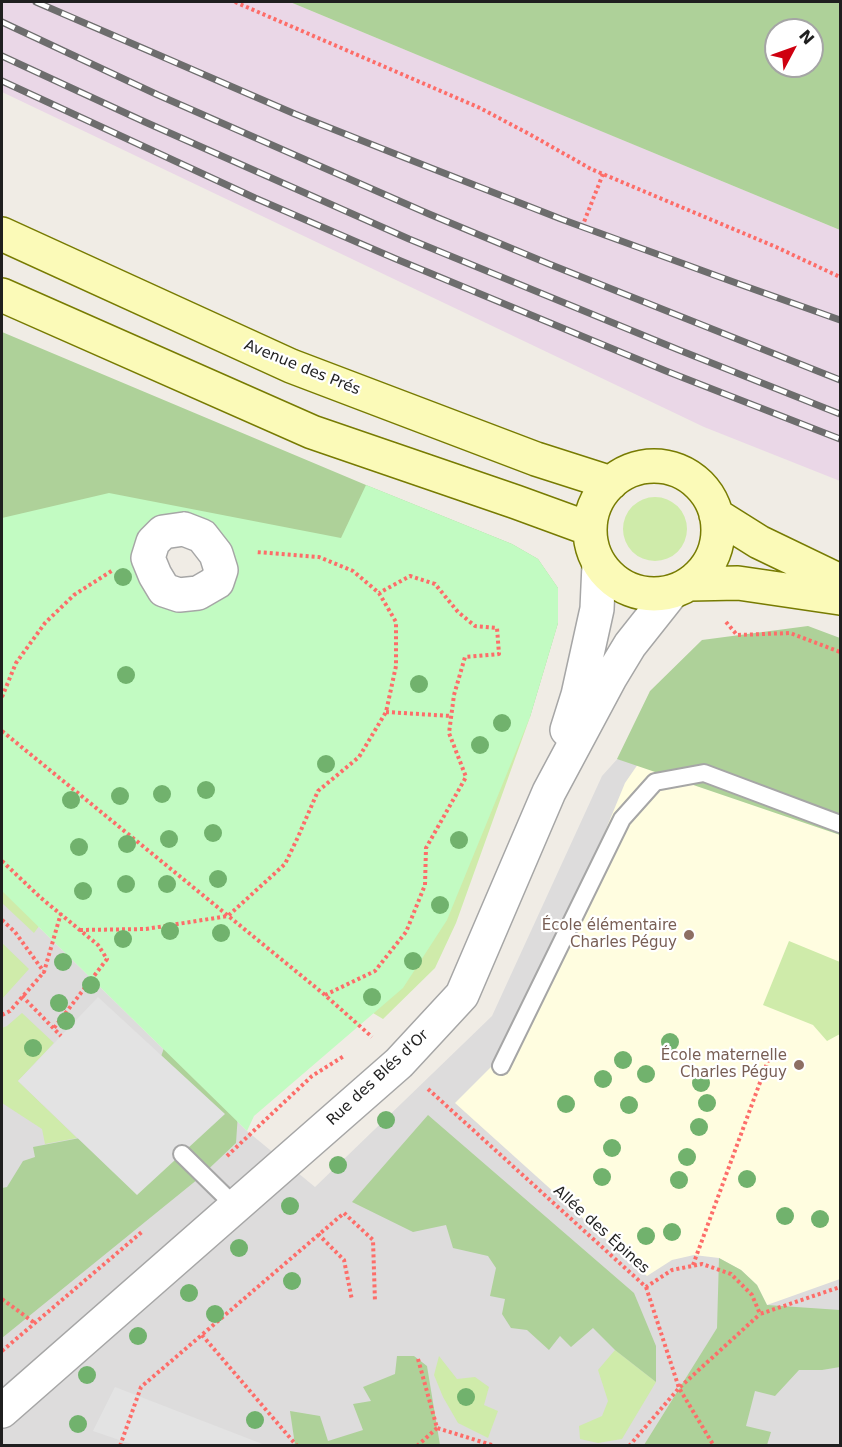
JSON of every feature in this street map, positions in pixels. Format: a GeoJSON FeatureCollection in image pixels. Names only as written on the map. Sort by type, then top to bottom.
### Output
{"type":"FeatureCollection","features":[{"type":"Feature","properties":{"kind":"main road","name":"Avenue des Prés"},"geometry":{"type":"LineString","coordinates":[[2,234],[291,366],[536,459],[611,483]]}},
{"type":"Feature","properties":{"kind":"main road"},"geometry":{"type":"LineString","coordinates":[[2,295],[312,432],[590,529]]}},
{"type":"Feature","properties":{"kind":"main road"},"geometry":{"type":"LineString","coordinates":[[681,588],[704,570],[714,554],[718,534],[716,515],[708,495],[692,479],[673,469],[651,466],[629,471],[611,483],[600,496],[592,512],[590,529],[592,547],[599,564],[613,579],[631,590],[651,595],[681,588],[738,583],[840,598]]}},
{"type":"Feature","properties":{"kind":"main road"},"geometry":{"type":"LineString","coordinates":[[716,515],[759,542],[840,581]]}},
{"type":"Feature","properties":{"kind":"street"},"geometry":{"type":"LineString","coordinates":[[549,792],[578,695],[597,609],[599,564]]}},
{"type":"Feature","properties":{"kind":"street","name":"Rue des Blés d'Or"},"geometry":{"type":"LineString","coordinates":[[2,1411],[399,1063],[462,995],[549,792],[610,678],[630,645],[681,588]]}},
{"type":"Feature","properties":{"kind":"lane"},"geometry":{"type":"LineString","coordinates":[[501,1066],[622,819],[655,782],[704,773],[840,824]]}},
{"type":"Feature","properties":{"kind":"lane"},"geometry":{"type":"LineString","coordinates":[[182,1154],[235,1206]]}},
{"type":"Feature","properties":{"kind":"path"},"geometry":{"type":"LineString","coordinates":[[235,2],[480,108],[591,169],[840,277]]}},
{"type":"Feature","properties":{"kind":"path"},"geometry":{"type":"LineString","coordinates":[[582,227],[603,174]]}},
{"type":"Feature","properties":{"kind":"path"},"geometry":{"type":"LineString","coordinates":[[80,930],[146,929],[228,916],[285,864],[318,791],[359,757],[386,712],[396,666],[396,622],[379,593],[353,571],[319,557],[258,552],[216,554]]}},
{"type":"Feature","properties":{"kind":"path"},"geometry":{"type":"LineString","coordinates":[[2,697],[16,663],[45,623],[74,595],[114,569]]}},
{"type":"Feature","properties":{"kind":"path"},"geometry":{"type":"LineString","coordinates":[[325,995],[375,971],[406,932],[425,885],[426,848],[466,777],[449,733],[454,695],[465,657],[499,654],[497,628],[475,626],[458,612],[435,584],[410,576],[379,593]]}},
{"type":"Feature","properties":{"kind":"path"},"geometry":{"type":"LineString","coordinates":[[723,619],[737,635],[790,633],[840,652]]}},
{"type":"Feature","properties":{"kind":"path"},"geometry":{"type":"LineString","coordinates":[[386,712],[451,716]]}},
{"type":"Feature","properties":{"kind":"path","name":"Allée des Épines"},"geometry":{"type":"LineString","coordinates":[[2,731],[325,995],[646,1287],[672,1270],[702,1264],[731,1274],[752,1295],[760,1314]]}},
{"type":"Feature","properties":{"kind":"path"},"geometry":{"type":"LineString","coordinates":[[2,861],[41,898],[98,945],[107,959],[54,1029]]}},
{"type":"Feature","properties":{"kind":"path"},"geometry":{"type":"LineString","coordinates":[[2,1015],[10,1011],[44,972],[61,913]]}},
{"type":"Feature","properties":{"kind":"path"},"geometry":{"type":"LineString","coordinates":[[2,921],[15,932],[44,972]]}},
{"type":"Feature","properties":{"kind":"path"},"geometry":{"type":"LineString","coordinates":[[22,996],[62,1035]]}},
{"type":"Feature","properties":{"kind":"path"},"geometry":{"type":"LineString","coordinates":[[693,1266],[773,1047]]}},
{"type":"Feature","properties":{"kind":"path"},"geometry":{"type":"LineString","coordinates":[[205,1176],[312,1076],[353,1050]]}},
{"type":"Feature","properties":{"kind":"path"},"geometry":{"type":"LineString","coordinates":[[120,1446],[141,1387],[344,1213],[373,1240],[375,1302]]}},
{"type":"Feature","properties":{"kind":"path"},"geometry":{"type":"LineString","coordinates":[[2,1351],[150,1225]]}},
{"type":"Feature","properties":{"kind":"path"},"geometry":{"type":"LineString","coordinates":[[318,1234],[344,1260],[352,1300]]}},
{"type":"Feature","properties":{"kind":"path"},"geometry":{"type":"LineString","coordinates":[[646,1287],[680,1388],[714,1446]]}},
{"type":"Feature","properties":{"kind":"path"},"geometry":{"type":"LineString","coordinates":[[629,1446],[680,1388],[760,1314],[840,1287]]}},
{"type":"Feature","properties":{"kind":"path"},"geometry":{"type":"LineString","coordinates":[[2,1299],[35,1323],[62,1358]]}},
{"type":"Feature","properties":{"kind":"path"},"geometry":{"type":"LineString","coordinates":[[202,1335],[297,1446]]}},
{"type":"Feature","properties":{"kind":"path"},"geometry":{"type":"LineString","coordinates":[[418,1359],[437,1428]]}},
{"type":"Feature","properties":{"kind":"path"},"geometry":{"type":"LineString","coordinates":[[417,1446],[437,1428]]}},
{"type":"Feature","properties":{"kind":"path"},"geometry":{"type":"LineString","coordinates":[[437,1428],[495,1446]]}},
{"type":"Feature","properties":{"kind":"shaded area"},"geometry":{"type":"Polygon","coordinates":[[[2,2],[290,2],[840,230],[840,481],[704,427],[2,92],[2,2]]]}},
{"type":"Feature","properties":{"kind":"shaded area"},"geometry":{"type":"Polygon","coordinates":[[[711,655],[840,701],[840,1445],[2,1445],[2,891],[247,1131],[315,1187],[492,1016],[602,776],[711,655]]]}},
{"type":"Feature","properties":{"kind":"shaded area","name":"École élémentaire Charles Péguy"},"geometry":{"type":"Polygon","coordinates":[[[673,713],[840,726],[840,1279],[767,1305],[757,1285],[741,1270],[719,1258],[694,1255],[672,1260],[647,1276],[455,1103],[491,1067],[515,1037],[538,994],[625,783],[673,713]]]}},
{"type":"Feature","properties":{"kind":"shaded area"},"geometry":{"type":"Polygon","coordinates":[[[98,997],[225,1114],[137,1195],[18,1081],[98,997]]]}},
{"type":"Feature","properties":{"kind":"shaded area"},"geometry":{"type":"Polygon","coordinates":[[[115,1387],[265,1445],[134,1445],[93,1431],[115,1387]]]}},
{"type":"Feature","properties":{"kind":"green space"},"geometry":{"type":"Polygon","coordinates":[[[290,2],[840,2],[840,230],[290,2]]]}},
{"type":"Feature","properties":{"kind":"green space"},"geometry":{"type":"Polygon","coordinates":[[[2,332],[512,544],[538,559],[558,588],[558,623],[530,717],[465,676],[217,582],[184,529],[2,643],[2,332]]]}},
{"type":"Feature","properties":{"kind":"green space"},"geometry":{"type":"Polygon","coordinates":[[[366,485],[512,544],[538,559],[558,588],[558,623],[530,717],[447,920],[403,988],[254,1116],[247,1131],[2,891],[2,518],[109,493],[341,538],[366,485]],[[163,532],[148,558],[198,593],[216,554],[163,532]]]}},
{"type":"Feature","properties":{"kind":"green space"},"geometry":{"type":"Polygon","coordinates":[[[649,497],[661,497],[678,506],[685,517],[687,529],[685,541],[678,552],[661,561],[649,561],[637,556],[628,547],[623,535],[623,523],[628,511],[637,502],[649,497]]]}},
{"type":"Feature","properties":{"kind":"green space"},"geometry":{"type":"Polygon","coordinates":[[[808,626],[840,638],[840,835],[617,759],[650,691],[702,640],[808,626]]]}},
{"type":"Feature","properties":{"kind":"green space"},"geometry":{"type":"Polygon","coordinates":[[[465,676],[530,717],[456,923],[435,968],[383,1019],[373,1013],[465,676]]]}},
{"type":"Feature","properties":{"kind":"green space"},"geometry":{"type":"Polygon","coordinates":[[[2,868],[50,911],[34,933],[2,903],[2,868]]]}},
{"type":"Feature","properties":{"kind":"green space"},"geometry":{"type":"Polygon","coordinates":[[[789,941],[840,962],[840,1034],[827,1041],[813,1025],[763,1005],[789,941]]]}},
{"type":"Feature","properties":{"kind":"green space"},"geometry":{"type":"Polygon","coordinates":[[[2,943],[29,969],[2,999],[2,943]]]}},
{"type":"Feature","properties":{"kind":"green space"},"geometry":{"type":"Polygon","coordinates":[[[22,1013],[54,1043],[18,1081],[77,1138],[45,1144],[42,1129],[2,1103],[2,1028],[22,1013]]]}},
{"type":"Feature","properties":{"kind":"green space"},"geometry":{"type":"Polygon","coordinates":[[[166,1042],[238,1113],[236,1143],[198,1179],[2,1338],[2,1188],[7,1187],[23,1161],[35,1157],[33,1147],[137,1127],[166,1042]]]}},
{"type":"Feature","properties":{"kind":"green space"},"geometry":{"type":"Polygon","coordinates":[[[428,1115],[634,1293],[656,1346],[656,1382],[615,1350],[593,1328],[571,1347],[560,1336],[549,1350],[527,1330],[511,1328],[502,1314],[505,1299],[490,1296],[496,1268],[488,1256],[453,1248],[446,1225],[413,1232],[352,1202],[428,1115]]]}},
{"type":"Feature","properties":{"kind":"green space"},"geometry":{"type":"Polygon","coordinates":[[[719,1258],[741,1270],[757,1285],[767,1305],[840,1310],[840,1367],[799,1370],[775,1396],[755,1391],[746,1426],[771,1432],[767,1445],[644,1445],[717,1328],[719,1258]]]}},
{"type":"Feature","properties":{"kind":"green space"},"geometry":{"type":"Polygon","coordinates":[[[615,1350],[656,1382],[622,1439],[598,1443],[580,1439],[579,1426],[602,1416],[608,1401],[598,1370],[615,1350]]]}},
{"type":"Feature","properties":{"kind":"green space"},"geometry":{"type":"Polygon","coordinates":[[[397,1356],[414,1356],[427,1366],[440,1445],[295,1445],[290,1411],[320,1416],[328,1441],[363,1430],[353,1404],[371,1401],[363,1387],[395,1374],[397,1356]]]}},
{"type":"Feature","properties":{"kind":"green space"},"geometry":{"type":"Polygon","coordinates":[[[439,1356],[457,1379],[475,1377],[489,1387],[484,1405],[498,1411],[488,1438],[458,1423],[434,1375],[439,1356]]]}},
{"type":"Feature","properties":{"kind":"railway"},"geometry":{"type":"LineString","coordinates":[[36,2],[295,114],[403,157],[561,219],[840,320]]}},
{"type":"Feature","properties":{"kind":"railway"},"geometry":{"type":"LineString","coordinates":[[2,22],[158,95],[429,214],[840,380]]}},
{"type":"Feature","properties":{"kind":"railway"},"geometry":{"type":"LineString","coordinates":[[2,56],[409,239],[840,414]]}},
{"type":"Feature","properties":{"kind":"railway"},"geometry":{"type":"LineString","coordinates":[[2,81],[255,198],[396,259],[666,371],[840,439]]}},
{"type":"Feature","properties":{"kind":"place","name":"École élémentaire Charles Péguy"},"geometry":{"type":"Point","coordinates":[689,935]}},
{"type":"Feature","properties":{"kind":"place","name":"École maternelle Charles Péguy"},"geometry":{"type":"Point","coordinates":[799,1065]}}]}
